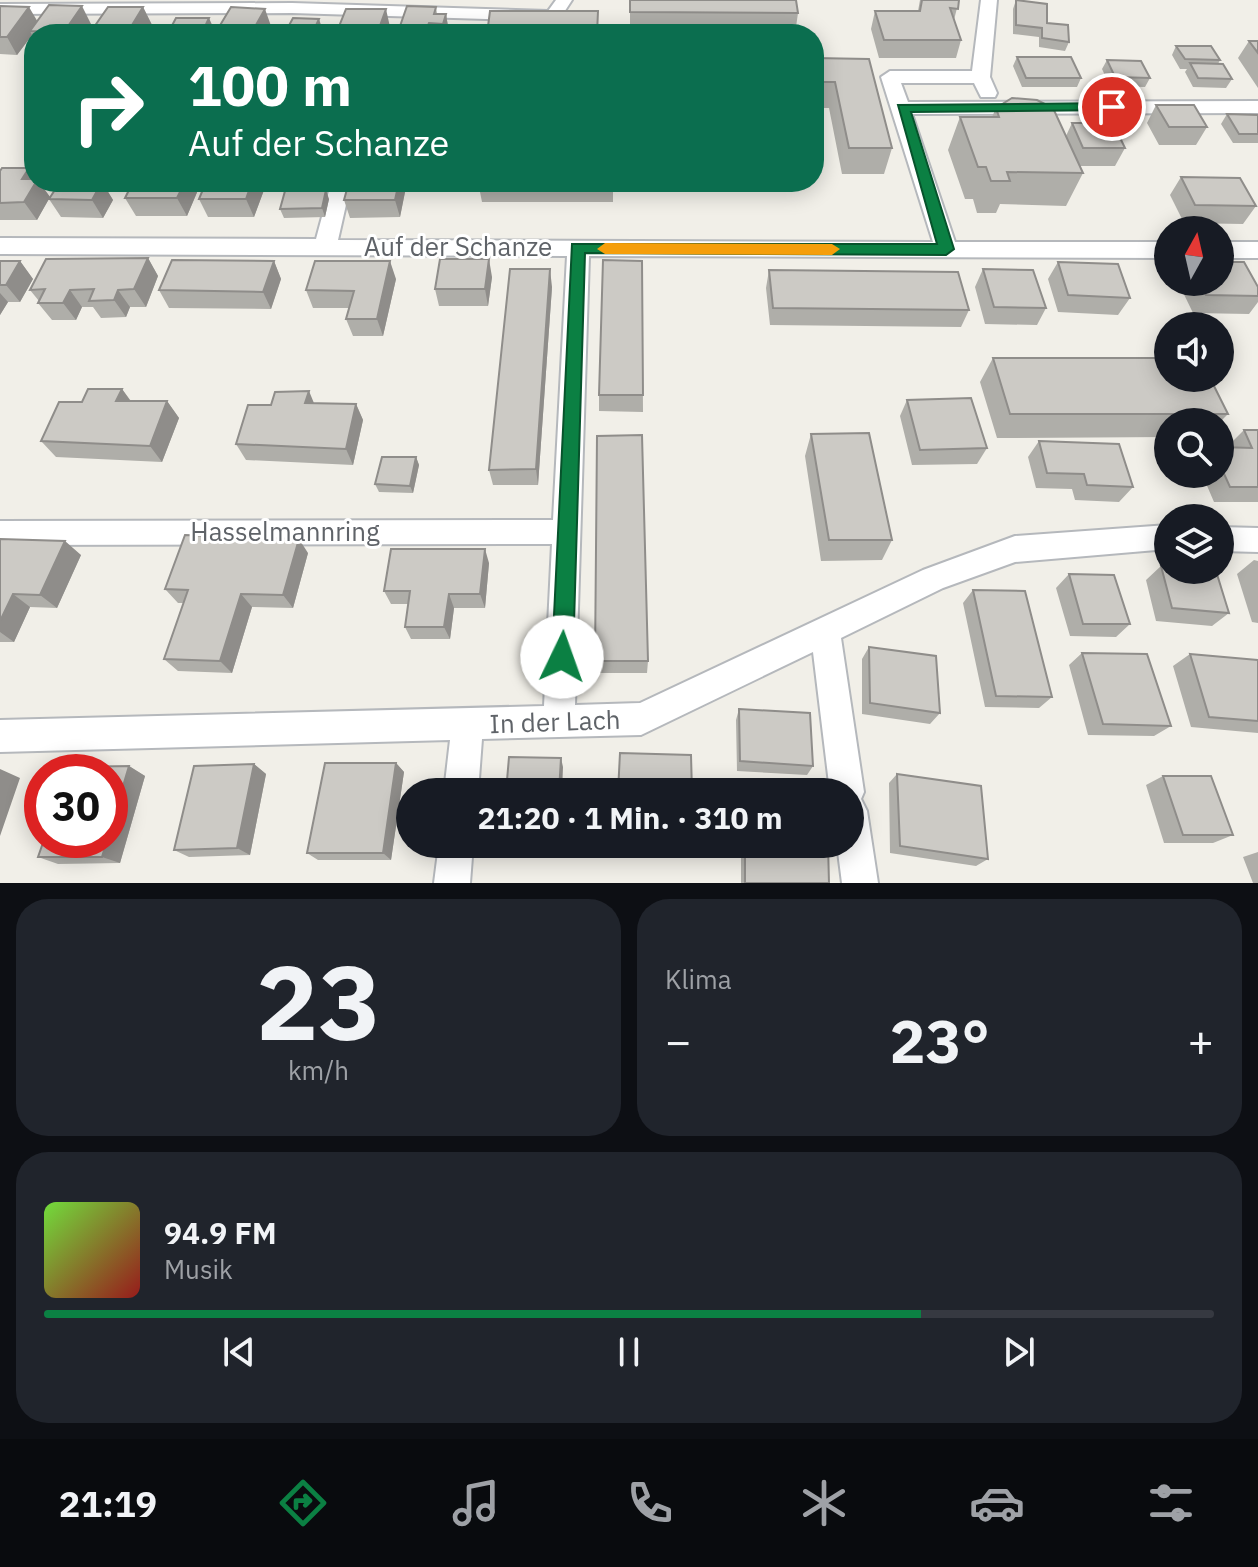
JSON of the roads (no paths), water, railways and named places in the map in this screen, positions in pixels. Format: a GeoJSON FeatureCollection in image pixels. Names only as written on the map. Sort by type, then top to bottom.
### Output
{"type":"FeatureCollection","features":[{"type":"Feature","properties":{"kind":"street"},"geometry":{"type":"LineString","coordinates":[[0,9],[292,8],[553,16],[564,0]]}},
{"type":"Feature","properties":{"kind":"street"},"geometry":{"type":"LineString","coordinates":[[989,0],[981,77],[995,107]]}},
{"type":"Feature","properties":{"kind":"street"},"geometry":{"type":"LineString","coordinates":[[946,249],[903,108],[890,77],[981,77]]}},
{"type":"Feature","properties":{"kind":"street"},"geometry":{"type":"LineString","coordinates":[[903,108],[1258,107]]}},
{"type":"Feature","properties":{"kind":"street","name":"Auf der Schanze"},"geometry":{"type":"LineString","coordinates":[[325,247],[339,192]]}},
{"type":"Feature","properties":{"kind":"street","name":"Auf der Schanze"},"geometry":{"type":"LineString","coordinates":[[0,246],[1154,250]]}},
{"type":"Feature","properties":{"kind":"street"},"geometry":{"type":"LineString","coordinates":[[559,719],[569,532],[578,248]]}},
{"type":"Feature","properties":{"kind":"street"},"geometry":{"type":"LineString","coordinates":[[1234,250],[1258,250]]}},
{"type":"Feature","properties":{"kind":"street","name":"Hasselmannring"},"geometry":{"type":"LineString","coordinates":[[0,533],[569,532]]}},
{"type":"Feature","properties":{"kind":"street","name":"In der Lach"},"geometry":{"type":"LineString","coordinates":[[0,736],[641,719],[933,579],[1015,549],[1154,538]]}},
{"type":"Feature","properties":{"kind":"street"},"geometry":{"type":"LineString","coordinates":[[1234,539],[1258,540]]}},
{"type":"Feature","properties":{"kind":"street"},"geometry":{"type":"LineString","coordinates":[[825,632],[845,778]]}},
{"type":"Feature","properties":{"kind":"street"},"geometry":{"type":"LineString","coordinates":[[462,778],[467,725]]}},
{"type":"Feature","properties":{"kind":"street"},"geometry":{"type":"LineString","coordinates":[[452,883],[455,858]]}},
{"type":"Feature","properties":{"kind":"street"},"geometry":{"type":"LineString","coordinates":[[857,858],[860,883]]}}]}
